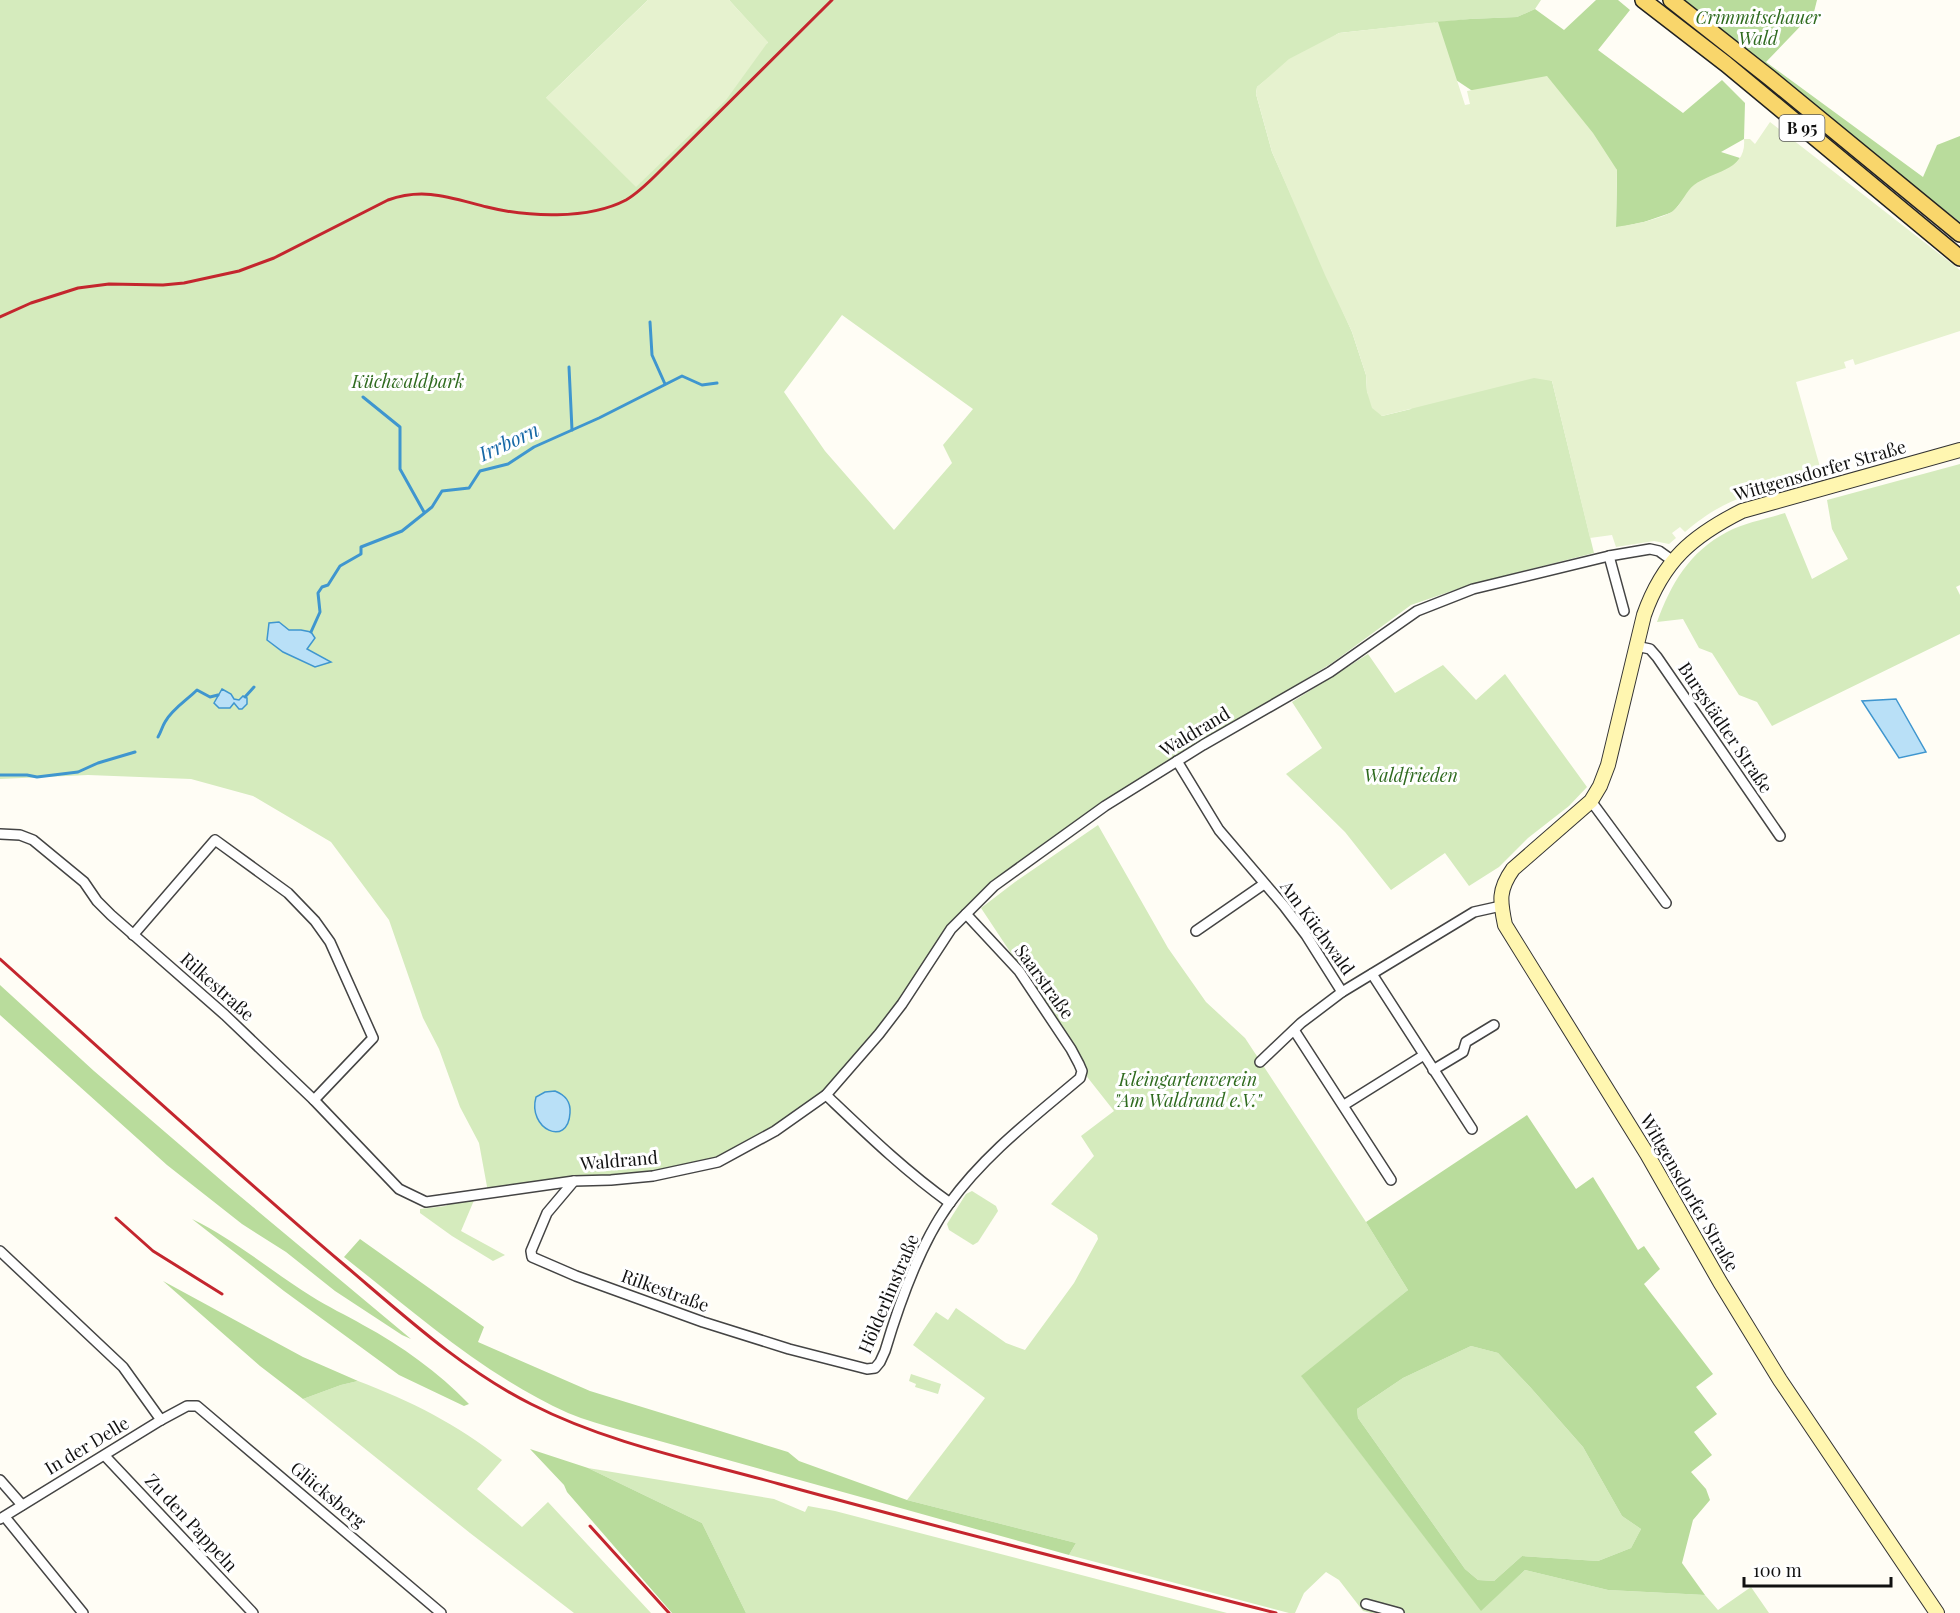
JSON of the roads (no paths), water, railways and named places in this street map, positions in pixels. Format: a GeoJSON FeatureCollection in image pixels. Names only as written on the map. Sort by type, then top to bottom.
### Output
{"type":"FeatureCollection","features":[{"type":"Feature","properties":{"kind":"main road","name":"B 95"},"geometry":{"type":"LineString","coordinates":[[1643,0],[1726,64],[1960,258]]}},
{"type":"Feature","properties":{"kind":"main road","name":"B 95"},"geometry":{"type":"LineString","coordinates":[[1671,0],[1960,234]]}},
{"type":"Feature","properties":{"kind":"street","name":"Wittgensdorfer Straße"},"geometry":{"type":"LineString","coordinates":[[1937,1613],[1780,1380],[1720,1282],[1647,1154],[1505,925],[1501,906],[1503,883],[1513,869],[1591,801],[1600,786],[1608,765],[1636,645],[1651,596],[1673,561],[1695,539],[1713,525],[1742,511],[1960,450]]}},
{"type":"Feature","properties":{"kind":"street","name":"Waldrand"},"geometry":{"type":"LineString","coordinates":[[399,1189],[426,1202],[574,1181],[653,1176],[717,1162],[775,1131],[826,1095],[879,1034],[951,929],[994,886],[1105,806],[1177,760],[1330,672],[1417,611],[1473,589],[1609,556],[1650,549],[1659,551],[1673,561]]}},
{"type":"Feature","properties":{"kind":"street"},"geometry":{"type":"LineString","coordinates":[[1609,556],[1624,611]]}},
{"type":"Feature","properties":{"kind":"street","name":"Burgstädter Straße"},"geometry":{"type":"LineString","coordinates":[[1636,645],[1650,649],[1657,657],[1780,836]]}},
{"type":"Feature","properties":{"kind":"street","name":"Am Küchwald"},"geometry":{"type":"LineString","coordinates":[[1177,760],[1220,830],[1306,935],[1342,992]]}},
{"type":"Feature","properties":{"kind":"street"},"geometry":{"type":"LineString","coordinates":[[1591,801],[1666,903]]}},
{"type":"Feature","properties":{"kind":"street","name":"Rilkestraße"},"geometry":{"type":"LineString","coordinates":[[0,834],[20,835],[33,840],[84,882],[97,901],[314,1100],[399,1189]]}},
{"type":"Feature","properties":{"kind":"street"},"geometry":{"type":"LineString","coordinates":[[133,935],[215,840],[288,893],[315,921],[330,942],[373,1038],[314,1100]]}},
{"type":"Feature","properties":{"kind":"street","name":"Am Küchwald"},"geometry":{"type":"LineString","coordinates":[[1196,931],[1264,884]]}},
{"type":"Feature","properties":{"kind":"street","name":"Am Küchwald"},"geometry":{"type":"LineString","coordinates":[[1260,1062],[1294,1030],[1342,992],[1474,912],[1501,906]]}},
{"type":"Feature","properties":{"kind":"street","name":"Saarstraße"},"geometry":{"type":"LineString","coordinates":[[966,914],[1019,970],[1071,1049],[1082,1071],[1080,1078]]}},
{"type":"Feature","properties":{"kind":"street","name":"Am Küchwald"},"geometry":{"type":"LineString","coordinates":[[1372,974],[1472,1129]]}},
{"type":"Feature","properties":{"kind":"street"},"geometry":{"type":"LineString","coordinates":[[1433,1070],[1462,1052],[1466,1042],[1494,1024]]}},
{"type":"Feature","properties":{"kind":"street"},"geometry":{"type":"LineString","coordinates":[[1294,1030],[1391,1180]]}},
{"type":"Feature","properties":{"kind":"street"},"geometry":{"type":"LineString","coordinates":[[1344,1105],[1424,1055]]}},
{"type":"Feature","properties":{"kind":"street","name":"Hölderlinstraße"},"geometry":{"type":"LineString","coordinates":[[875,1368],[880,1362],[912,1275],[940,1217],[991,1155],[1080,1078]]}},
{"type":"Feature","properties":{"kind":"street"},"geometry":{"type":"LineString","coordinates":[[826,1095],[924,1185],[950,1203]]}},
{"type":"Feature","properties":{"kind":"street","name":"Rilkestraße"},"geometry":{"type":"LineString","coordinates":[[574,1181],[547,1213],[531,1251],[532,1257],[576,1276],[737,1334],[867,1369],[875,1368]]}},
{"type":"Feature","properties":{"kind":"street"},"geometry":{"type":"LineString","coordinates":[[0,1251],[123,1367],[161,1420]]}},
{"type":"Feature","properties":{"kind":"street","name":"In der Delle"},"geometry":{"type":"LineString","coordinates":[[2,1518],[161,1420],[193,1405]]}},
{"type":"Feature","properties":{"kind":"street","name":"Glücksberg"},"geometry":{"type":"LineString","coordinates":[[193,1405],[201,1408],[441,1613]]}},
{"type":"Feature","properties":{"kind":"street","name":"Zu den Pappeln"},"geometry":{"type":"LineString","coordinates":[[105,1456],[253,1613]]}},
{"type":"Feature","properties":{"kind":"street"},"geometry":{"type":"LineString","coordinates":[[0,1480],[22,1505]]}},
{"type":"Feature","properties":{"kind":"street"},"geometry":{"type":"LineString","coordinates":[[2,1518],[83,1613]]}},
{"type":"Feature","properties":{"kind":"street"},"geometry":{"type":"LineString","coordinates":[[1366,1604],[1399,1613]]}},
{"type":"Feature","properties":{"kind":"water"},"geometry":{"type":"Polygon","coordinates":[[[279,622],[289,630],[311,632],[315,638],[307,649],[331,662],[315,667],[283,652],[267,640],[269,623],[279,622]]]}},
{"type":"Feature","properties":{"kind":"water"},"geometry":{"type":"Polygon","coordinates":[[[222,689],[231,694],[234,699],[239,700],[243,696],[247,698],[247,704],[242,709],[234,703],[230,708],[219,708],[214,703],[222,689]]]}},
{"type":"Feature","properties":{"kind":"water"},"geometry":{"type":"Polygon","coordinates":[[[1896,699],[1926,752],[1899,758],[1862,701],[1896,699]]]}},
{"type":"Feature","properties":{"kind":"water"},"geometry":{"type":"Polygon","coordinates":[[[555,1091],[567,1099],[570,1109],[568,1124],[563,1130],[556,1132],[542,1125],[537,1118],[535,1108],[536,1097],[545,1092],[555,1091]]]}},
{"type":"Feature","properties":{"kind":"waterway"},"geometry":{"type":"LineString","coordinates":[[650,322],[652,355],[665,384]]}},
{"type":"Feature","properties":{"kind":"waterway"},"geometry":{"type":"LineString","coordinates":[[569,367],[572,430]]}},
{"type":"Feature","properties":{"kind":"waterway","name":"Irrborn"},"geometry":{"type":"LineString","coordinates":[[311,632],[320,612],[318,593],[322,587],[328,585],[340,566],[361,554],[361,547],[402,531],[432,507],[442,491],[469,488],[480,471],[508,464],[534,447],[599,418],[682,376],[702,385],[717,383]]}},
{"type":"Feature","properties":{"kind":"waterway"},"geometry":{"type":"LineString","coordinates":[[363,397],[400,427],[400,469],[424,512]]}},
{"type":"Feature","properties":{"kind":"waterway"},"geometry":{"type":"LineString","coordinates":[[245,697],[254,687]]}},
{"type":"Feature","properties":{"kind":"waterway","name":"Irrborn"},"geometry":{"type":"LineString","coordinates":[[158,737],[172,713],[197,690],[210,697],[218,695]]}},
{"type":"Feature","properties":{"kind":"waterway"},"geometry":{"type":"LineString","coordinates":[[0,775],[37,777],[78,772],[98,763],[135,752]]}},
{"type":"Feature","properties":{"kind":"railway"},"geometry":{"type":"LineString","coordinates":[[0,317],[31,303],[78,288],[109,284],[184,283],[239,271],[274,258],[388,200],[401,196],[438,195],[520,213],[557,215],[576,214],[611,206],[626,200],[647,184],[832,0]]}},
{"type":"Feature","properties":{"kind":"railway"},"geometry":{"type":"LineString","coordinates":[[0,959],[256,1188],[409,1320],[480,1374],[531,1404],[591,1430],[654,1450],[1276,1613]]}},
{"type":"Feature","properties":{"kind":"railway"},"geometry":{"type":"LineString","coordinates":[[116,1218],[153,1251],[222,1294]]}},
{"type":"Feature","properties":{"kind":"railway"},"geometry":{"type":"LineString","coordinates":[[590,1526],[669,1613]]}},
{"type":"Feature","properties":{"kind":"park label","name":"Crimmitschauer Wald"},"geometry":{"type":"Point","coordinates":[1758,28]}},
{"type":"Feature","properties":{"kind":"park label","name":"Küchwaldpark"},"geometry":{"type":"Point","coordinates":[408,382]}},
{"type":"Feature","properties":{"kind":"park label","name":"Waldfrieden"},"geometry":{"type":"Point","coordinates":[1411,776]}},
{"type":"Feature","properties":{"kind":"park label","name":"Kleingartenverein \"Am Waldrand e.V.\""},"geometry":{"type":"Point","coordinates":[1188,1090]}}]}
